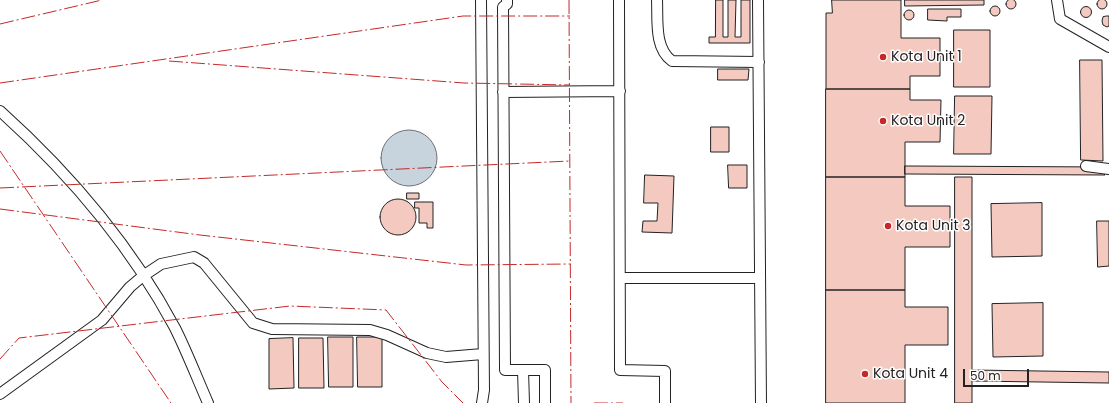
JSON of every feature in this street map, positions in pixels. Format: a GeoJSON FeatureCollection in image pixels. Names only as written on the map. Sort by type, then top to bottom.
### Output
{"type":"FeatureCollection","features":[{"type":"Feature","properties":{"kind":"lane"},"geometry":{"type":"LineString","coordinates":[[481,0],[484,390],[482,403]]}},
{"type":"Feature","properties":{"kind":"lane"},"geometry":{"type":"LineString","coordinates":[[507,0],[507,4],[503,7],[505,370],[545,370],[545,403]]}},
{"type":"Feature","properties":{"kind":"lane"},"geometry":{"type":"LineString","coordinates":[[619,0],[620,370],[665,370],[665,403]]}},
{"type":"Feature","properties":{"kind":"lane"},"geometry":{"type":"LineString","coordinates":[[657,0],[660,47],[666,57],[672,61],[758,62]]}},
{"type":"Feature","properties":{"kind":"lane"},"geometry":{"type":"LineString","coordinates":[[758,0],[760,403]]}},
{"type":"Feature","properties":{"kind":"lane"},"geometry":{"type":"LineString","coordinates":[[1057,0],[1060,19],[1109,47]]}},
{"type":"Feature","properties":{"kind":"lane"},"geometry":{"type":"LineString","coordinates":[[503,92],[620,91]]}},
{"type":"Feature","properties":{"kind":"lane"},"geometry":{"type":"LineString","coordinates":[[0,111],[37,144],[88,201],[128,252],[174,328],[208,403]]}},
{"type":"Feature","properties":{"kind":"lane"},"geometry":{"type":"LineString","coordinates":[[1086,166],[1109,169]]}},
{"type":"Feature","properties":{"kind":"lane"},"geometry":{"type":"LineString","coordinates":[[0,394],[102,320],[130,287],[143,276],[161,264],[194,256],[204,263],[253,323],[272,329],[370,330],[387,335],[427,353],[446,357],[483,354]]}},
{"type":"Feature","properties":{"kind":"lane"},"geometry":{"type":"LineString","coordinates":[[620,278],[760,278]]}},
{"type":"Feature","properties":{"kind":"lane"},"geometry":{"type":"LineString","coordinates":[[523,370],[524,403]]}},
{"type":"Feature","properties":{"kind":"shaded area"},"geometry":{"type":"Polygon","coordinates":[[[403,130],[415,130],[429,138],[437,152],[435,169],[429,178],[415,186],[403,186],[393,181],[386,174],[381,164],[381,152],[386,142],[393,135],[403,130]]]}},
{"type":"Feature","properties":{"kind":"building"},"geometry":{"type":"Polygon","coordinates":[[[1009,-1],[1013,-1],[1016,4],[1013,9],[1009,9],[1006,6],[1006,2],[1009,-1]]]}},
{"type":"Feature","properties":{"kind":"building"},"geometry":{"type":"Polygon","coordinates":[[[1100,-1],[1104,-1],[1106,0],[1106,8],[1100,9],[1097,6],[1097,2],[1100,-1]]]}},
{"type":"Feature","properties":{"kind":"building"},"geometry":{"type":"Polygon","coordinates":[[[716,0],[723,0],[723,37],[728,37],[728,0],[736,0],[735,37],[741,37],[741,0],[750,0],[750,43],[709,43],[709,37],[715,37],[716,0]]]}},
{"type":"Feature","properties":{"kind":"building","name":"Kota Unit 1"},"geometry":{"type":"Polygon","coordinates":[[[832,0],[901,0],[901,38],[940,38],[940,76],[910,76],[910,89],[826,89],[826,13],[832,13],[832,0]]]}},
{"type":"Feature","properties":{"kind":"building"},"geometry":{"type":"Polygon","coordinates":[[[905,0],[984,0],[984,5],[905,6],[905,0]]]}},
{"type":"Feature","properties":{"kind":"building"},"geometry":{"type":"Polygon","coordinates":[[[993,6],[997,6],[999,7],[999,15],[993,16],[990,13],[990,9],[993,6]]]}},
{"type":"Feature","properties":{"kind":"building"},"geometry":{"type":"Polygon","coordinates":[[[1086,6],[1090,8],[1092,12],[1090,16],[1086,18],[1082,16],[1080,12],[1082,8],[1086,6]]]}},
{"type":"Feature","properties":{"kind":"building"},"geometry":{"type":"Polygon","coordinates":[[[928,9],[961,9],[961,17],[947,17],[947,21],[928,20],[928,9]]]}},
{"type":"Feature","properties":{"kind":"building"},"geometry":{"type":"Polygon","coordinates":[[[907,10],[911,10],[913,11],[913,19],[907,20],[904,17],[904,13],[907,10]]]}},
{"type":"Feature","properties":{"kind":"building"},"geometry":{"type":"Polygon","coordinates":[[[1109,16],[1109,26],[1107,27],[1103,25],[1102,21],[1103,17],[1109,16]]]}},
{"type":"Feature","properties":{"kind":"building"},"geometry":{"type":"Polygon","coordinates":[[[954,30],[990,30],[990,87],[954,87],[954,30]]]}},
{"type":"Feature","properties":{"kind":"building"},"geometry":{"type":"Polygon","coordinates":[[[1080,60],[1102,60],[1103,161],[1081,160],[1080,60]]]}},
{"type":"Feature","properties":{"kind":"building"},"geometry":{"type":"Polygon","coordinates":[[[718,69],[749,69],[748,80],[718,80],[718,69]]]}},
{"type":"Feature","properties":{"kind":"building","name":"Kota Unit 2"},"geometry":{"type":"Polygon","coordinates":[[[826,89],[910,89],[910,100],[941,100],[940,142],[905,142],[905,177],[826,177],[826,89]]]}},
{"type":"Feature","properties":{"kind":"building"},"geometry":{"type":"Polygon","coordinates":[[[955,96],[992,96],[991,154],[954,154],[955,96]]]}},
{"type":"Feature","properties":{"kind":"building"},"geometry":{"type":"Polygon","coordinates":[[[711,127],[729,127],[729,152],[711,152],[711,127]]]}},
{"type":"Feature","properties":{"kind":"building"},"geometry":{"type":"Polygon","coordinates":[[[728,165],[747,165],[747,188],[729,188],[728,165]]]}},
{"type":"Feature","properties":{"kind":"building"},"geometry":{"type":"Polygon","coordinates":[[[905,166],[1109,167],[1103,173],[1105,175],[905,174],[905,166]]]}},
{"type":"Feature","properties":{"kind":"building"},"geometry":{"type":"Polygon","coordinates":[[[645,175],[674,176],[672,233],[642,232],[643,221],[657,221],[658,203],[644,203],[645,175]]]}},
{"type":"Feature","properties":{"kind":"building","name":"Kota Unit 3"},"geometry":{"type":"Polygon","coordinates":[[[826,177],[905,177],[905,206],[950,206],[950,247],[905,247],[905,290],[826,290],[826,177]]]}},
{"type":"Feature","properties":{"kind":"building"},"geometry":{"type":"Polygon","coordinates":[[[955,177],[972,177],[972,403],[955,403],[955,177]]]}},
{"type":"Feature","properties":{"kind":"building"},"geometry":{"type":"Polygon","coordinates":[[[407,193],[419,193],[419,199],[407,199],[407,193]]]}},
{"type":"Feature","properties":{"kind":"building"},"geometry":{"type":"Polygon","coordinates":[[[402,199],[411,204],[415,210],[415,224],[411,230],[402,235],[394,235],[385,230],[381,224],[380,213],[385,204],[391,200],[402,199]]]}},
{"type":"Feature","properties":{"kind":"building"},"geometry":{"type":"Polygon","coordinates":[[[415,202],[433,202],[433,228],[427,228],[427,223],[419,223],[419,208],[415,208],[415,202]]]}},
{"type":"Feature","properties":{"kind":"building"},"geometry":{"type":"Polygon","coordinates":[[[1042,203],[1042,256],[992,257],[991,204],[1042,203]]]}},
{"type":"Feature","properties":{"kind":"building"},"geometry":{"type":"Polygon","coordinates":[[[1097,221],[1109,221],[1109,266],[1098,267],[1097,221]]]}},
{"type":"Feature","properties":{"kind":"building","name":"Kota Unit 4"},"geometry":{"type":"Polygon","coordinates":[[[826,290],[905,290],[905,307],[948,307],[948,345],[905,345],[905,403],[826,403],[826,290]]]}},
{"type":"Feature","properties":{"kind":"building"},"geometry":{"type":"Polygon","coordinates":[[[1043,303],[1043,356],[993,357],[992,304],[1043,303]]]}},
{"type":"Feature","properties":{"kind":"building"},"geometry":{"type":"Polygon","coordinates":[[[328,337],[353,337],[353,387],[329,387],[328,337]]]}},
{"type":"Feature","properties":{"kind":"building"},"geometry":{"type":"Polygon","coordinates":[[[357,337],[382,337],[382,387],[358,387],[357,337]]]}},
{"type":"Feature","properties":{"kind":"building"},"geometry":{"type":"Polygon","coordinates":[[[293,338],[294,388],[269,389],[269,339],[293,338]]]}},
{"type":"Feature","properties":{"kind":"building"},"geometry":{"type":"Polygon","coordinates":[[[299,338],[323,338],[324,388],[299,388],[299,338]]]}},
{"type":"Feature","properties":{"kind":"building"},"geometry":{"type":"Polygon","coordinates":[[[972,370],[1109,372],[1109,383],[972,381],[972,370]]]}},
{"type":"Feature","properties":{"kind":"power"},"geometry":{"type":"LineString","coordinates":[[0,24],[102,0]]}},
{"type":"Feature","properties":{"kind":"power"},"geometry":{"type":"LineString","coordinates":[[569,0],[571,403]]}},
{"type":"Feature","properties":{"kind":"power"},"geometry":{"type":"LineString","coordinates":[[0,83],[463,16],[570,16]]}},
{"type":"Feature","properties":{"kind":"power"},"geometry":{"type":"LineString","coordinates":[[169,61],[464,83],[570,85]]}},
{"type":"Feature","properties":{"kind":"power"},"geometry":{"type":"LineString","coordinates":[[0,151],[171,403]]}},
{"type":"Feature","properties":{"kind":"power"},"geometry":{"type":"LineString","coordinates":[[0,188],[570,161]]}},
{"type":"Feature","properties":{"kind":"power"},"geometry":{"type":"LineString","coordinates":[[0,209],[200,235],[466,265],[571,264]]}},
{"type":"Feature","properties":{"kind":"power"},"geometry":{"type":"LineString","coordinates":[[0,359],[19,338],[290,306],[386,310],[442,382],[463,403]]}},
{"type":"Feature","properties":{"kind":"power"},"geometry":{"type":"LineString","coordinates":[[594,403],[623,403]]}},
{"type":"Feature","properties":{"kind":"place","name":"Kota Unit 1"},"geometry":{"type":"Point","coordinates":[883,57]}},
{"type":"Feature","properties":{"kind":"place","name":"Kota Unit 2"},"geometry":{"type":"Point","coordinates":[883,121]}},
{"type":"Feature","properties":{"kind":"place","name":"Kota Unit 3"},"geometry":{"type":"Point","coordinates":[888,226]}},
{"type":"Feature","properties":{"kind":"place","name":"Kota Unit 4"},"geometry":{"type":"Point","coordinates":[865,374]}}]}
